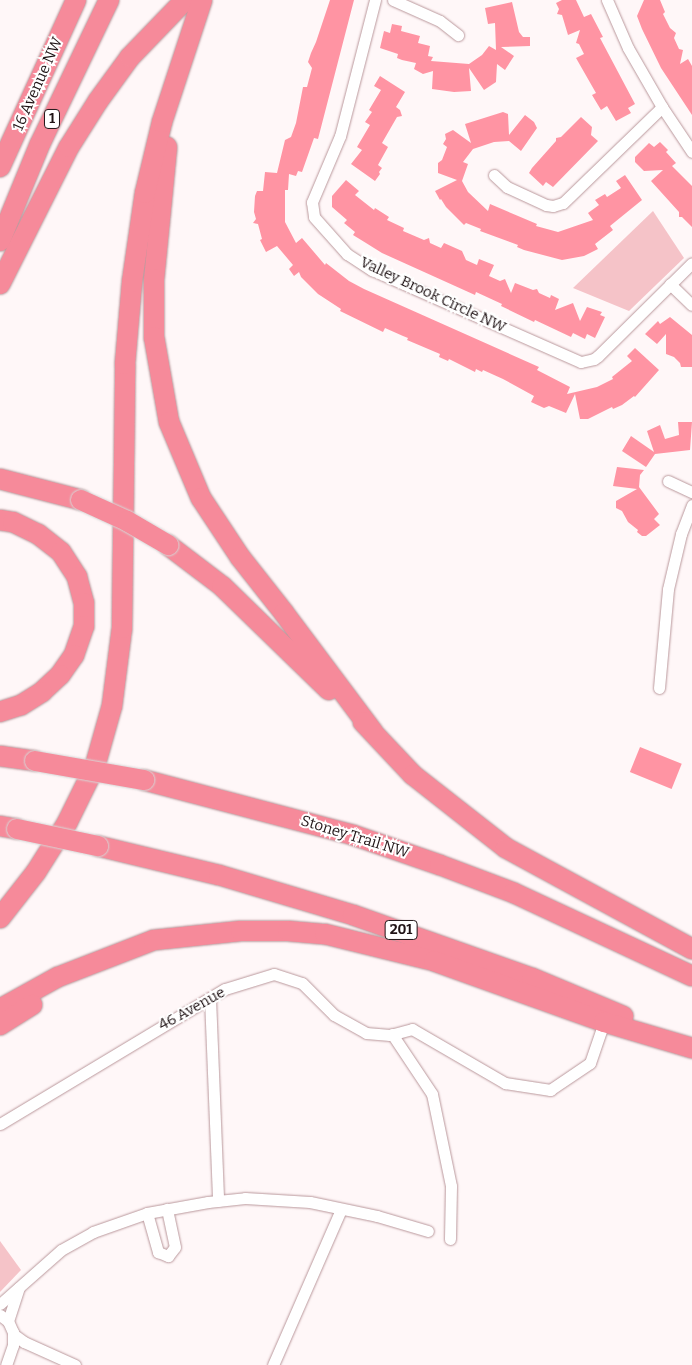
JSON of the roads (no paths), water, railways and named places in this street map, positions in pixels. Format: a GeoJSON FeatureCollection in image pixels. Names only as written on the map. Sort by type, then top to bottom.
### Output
{"type":"FeatureCollection","features":[{"type":"Feature","properties":{"kind":"highway","name":"16 Avenue NW"},"geometry":{"type":"LineString","coordinates":[[0,167],[76,0]]}},
{"type":"Feature","properties":{"kind":"highway","name":"16 Avenue NW"},"geometry":{"type":"LineString","coordinates":[[0,241],[40,144],[109,0]]}},
{"type":"Feature","properties":{"kind":"highway"},"geometry":{"type":"LineString","coordinates":[[0,284],[69,147],[98,101],[130,57],[185,0]]}},
{"type":"Feature","properties":{"kind":"highway"},"geometry":{"type":"LineString","coordinates":[[0,918],[36,872],[67,823],[96,766],[112,706],[122,628],[125,364],[132,282],[146,193],[160,131],[202,0]]}},
{"type":"Feature","properties":{"kind":"highway"},"geometry":{"type":"LineString","coordinates":[[191,32],[169,132],[154,279],[154,337],[169,422],[201,498],[240,558],[284,613],[373,732]]}},
{"type":"Feature","properties":{"kind":"highway"},"geometry":{"type":"LineString","coordinates":[[0,478],[81,500],[127,521],[168,545],[222,586],[373,732],[413,775],[506,848],[692,948]]}},
{"type":"Feature","properties":{"kind":"highway"},"geometry":{"type":"LineString","coordinates":[[0,520],[13,522],[38,534],[61,552],[77,577],[84,603],[84,626],[74,655],[60,675],[42,692],[21,705],[0,712]]}},
{"type":"Feature","properties":{"kind":"highway","name":"Stoney Trail NW"},"geometry":{"type":"LineString","coordinates":[[0,756],[144,780],[343,832],[440,865],[514,893],[692,976]]}},
{"type":"Feature","properties":{"kind":"highway","name":"201"},"geometry":{"type":"LineString","coordinates":[[9,828],[98,846],[219,875],[406,932],[532,978],[692,1047]]}},
{"type":"Feature","properties":{"kind":"highway"},"geometry":{"type":"LineString","coordinates":[[0,1008],[58,977],[154,940],[241,931],[325,934],[434,961],[604,1022],[692,1047]]}},
{"type":"Feature","properties":{"kind":"highway"},"geometry":{"type":"LineString","coordinates":[[0,1026],[110,956]]}},
{"type":"Feature","properties":{"kind":"street","name":"Valley Brook Circle NW"},"geometry":{"type":"LineString","coordinates":[[375,0],[340,136],[312,202],[314,217],[347,254],[372,270],[580,362],[594,359],[598,356],[692,263]]}},
{"type":"Feature","properties":{"kind":"street"},"geometry":{"type":"LineString","coordinates":[[393,0],[440,22],[458,35]]}},
{"type":"Feature","properties":{"kind":"street"},"geometry":{"type":"LineString","coordinates":[[607,0],[628,48],[662,107],[692,152]]}},
{"type":"Feature","properties":{"kind":"street"},"geometry":{"type":"LineString","coordinates":[[494,175],[507,187],[546,205],[553,206],[563,203],[662,107]]}},
{"type":"Feature","properties":{"kind":"street"},"geometry":{"type":"LineString","coordinates":[[683,272],[692,281]]}},
{"type":"Feature","properties":{"kind":"street"},"geometry":{"type":"LineString","coordinates":[[670,284],[692,305]]}},
{"type":"Feature","properties":{"kind":"street"},"geometry":{"type":"LineString","coordinates":[[668,481],[692,492]]}},
{"type":"Feature","properties":{"kind":"street"},"geometry":{"type":"LineString","coordinates":[[659,688],[671,575],[681,534],[692,505]]}},
{"type":"Feature","properties":{"kind":"street","name":"46 Avenue"},"geometry":{"type":"LineString","coordinates":[[0,1124],[225,989],[274,974],[302,983],[334,1016],[366,1033],[392,1034],[412,1029],[505,1083],[550,1090],[590,1063],[604,1022]]}},
{"type":"Feature","properties":{"kind":"street"},"geometry":{"type":"LineString","coordinates":[[210,998],[218,1201]]}},
{"type":"Feature","properties":{"kind":"street"},"geometry":{"type":"LineString","coordinates":[[392,1034],[432,1094],[452,1186],[450,1239]]}},
{"type":"Feature","properties":{"kind":"street"},"geometry":{"type":"LineString","coordinates":[[0,1304],[61,1250],[92,1232],[167,1209],[245,1198],[310,1202],[428,1231]]}},
{"type":"Feature","properties":{"kind":"street"},"geometry":{"type":"LineString","coordinates":[[147,1214],[158,1252],[168,1256],[176,1247],[167,1209]]}},
{"type":"Feature","properties":{"kind":"street"},"geometry":{"type":"LineString","coordinates":[[273,1365],[341,1209]]}},
{"type":"Feature","properties":{"kind":"street"},"geometry":{"type":"LineString","coordinates":[[20,1286],[4,1318],[13,1334],[24,1342],[75,1365]]}},
{"type":"Feature","properties":{"kind":"street"},"geometry":{"type":"LineString","coordinates":[[6,1365],[13,1344],[13,1334]]}}]}
